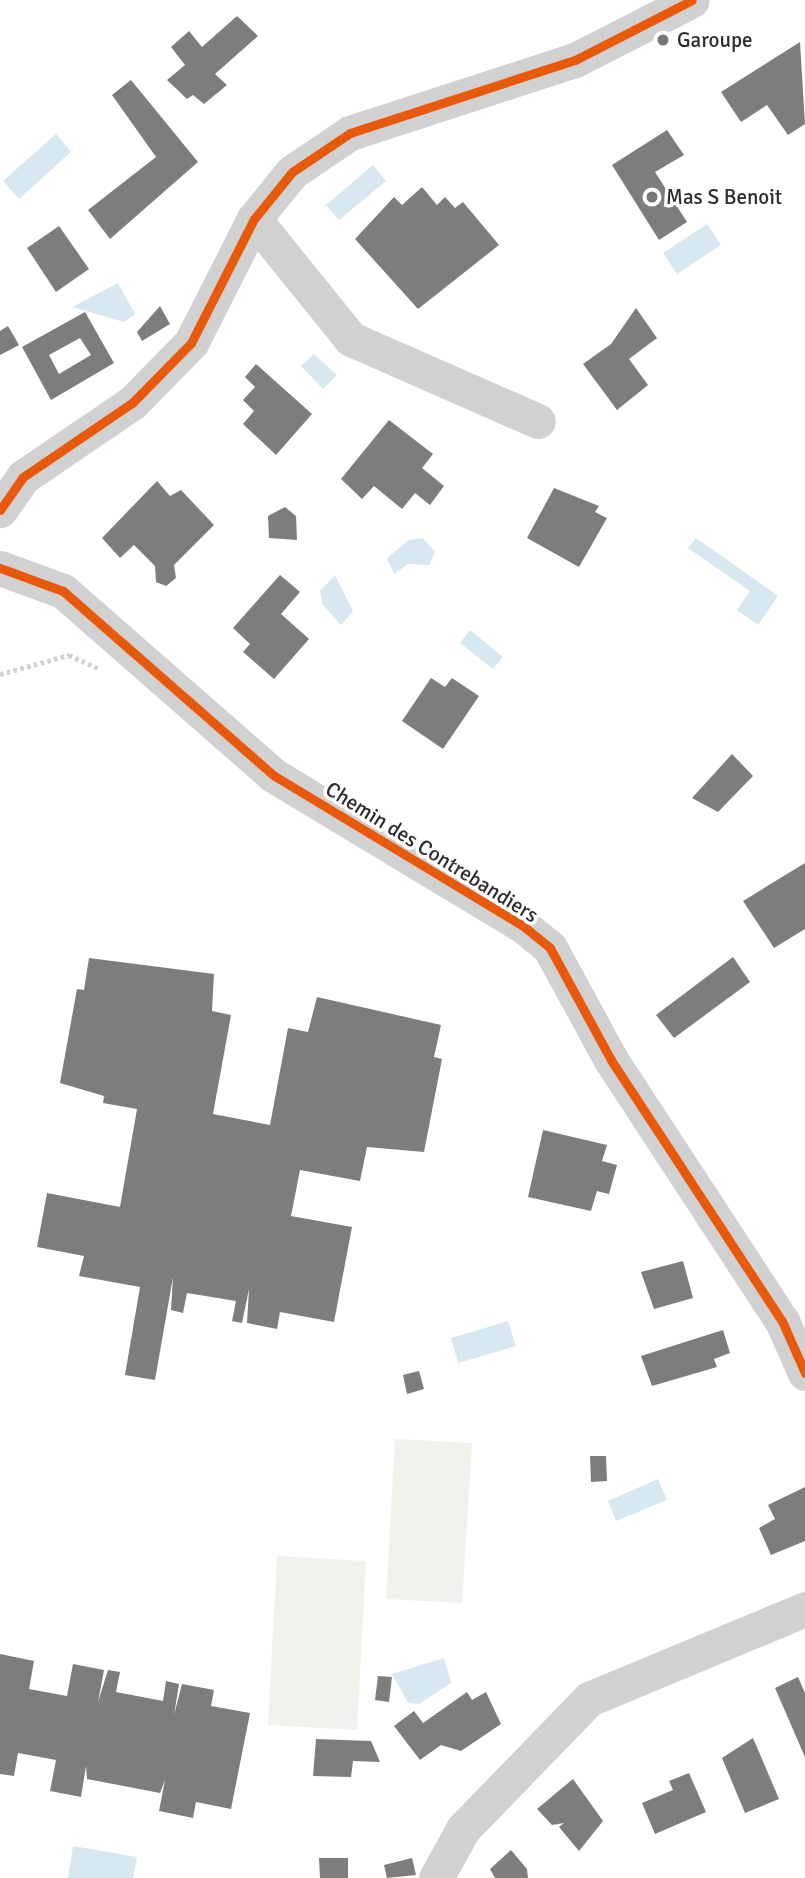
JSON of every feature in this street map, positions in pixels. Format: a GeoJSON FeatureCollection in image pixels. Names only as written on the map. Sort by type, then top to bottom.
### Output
{"type":"FeatureCollection","features":[{"type":"Feature","properties":{"kind":"street"},"geometry":{"type":"LineString","coordinates":[[0,510],[23,477],[132,403],[191,343],[254,219],[292,172],[351,133],[575,60],[692,0]]}},
{"type":"Feature","properties":{"kind":"street"},"geometry":{"type":"LineString","coordinates":[[254,219],[351,339],[538,421]]}},
{"type":"Feature","properties":{"kind":"street","name":"Chemin des Contrebandiers"},"geometry":{"type":"LineString","coordinates":[[0,568],[63,591],[273,775],[522,925],[550,948],[570,976],[611,1060],[782,1321],[805,1373]]}},
{"type":"Feature","properties":{"kind":"street"},"geometry":{"type":"LineString","coordinates":[[436,1878],[463,1829],[589,1699],[805,1609]]}},
{"type":"Feature","properties":{"kind":"path"},"geometry":{"type":"LineString","coordinates":[[0,674],[69,655],[109,673],[150,669]]}},
{"type":"Feature","properties":{"kind":"shaded area"},"geometry":{"type":"Polygon","coordinates":[[[56,134],[71,152],[19,199],[3,181],[56,134]]]}},
{"type":"Feature","properties":{"kind":"shaded area"},"geometry":{"type":"Polygon","coordinates":[[[373,165],[386,181],[339,220],[326,205],[373,165]]]}},
{"type":"Feature","properties":{"kind":"shaded area"},"geometry":{"type":"Polygon","coordinates":[[[707,224],[721,245],[677,274],[663,253],[707,224]]]}},
{"type":"Feature","properties":{"kind":"shaded area"},"geometry":{"type":"Polygon","coordinates":[[[118,283],[135,314],[124,322],[72,307],[118,283]]]}},
{"type":"Feature","properties":{"kind":"shaded area"},"geometry":{"type":"Polygon","coordinates":[[[314,354],[337,375],[323,389],[301,366],[314,354]]]}},
{"type":"Feature","properties":{"kind":"shaded area"},"geometry":{"type":"Polygon","coordinates":[[[423,538],[435,552],[429,565],[408,564],[394,574],[387,558],[409,540],[423,538]]]}},
{"type":"Feature","properties":{"kind":"shaded area"},"geometry":{"type":"Polygon","coordinates":[[[696,538],[778,596],[758,625],[737,610],[750,591],[688,548],[696,538]]]}},
{"type":"Feature","properties":{"kind":"shaded area"},"geometry":{"type":"Polygon","coordinates":[[[335,575],[353,611],[341,625],[323,605],[320,591],[335,575]]]}},
{"type":"Feature","properties":{"kind":"shaded area"},"geometry":{"type":"Polygon","coordinates":[[[470,630],[503,657],[493,669],[460,643],[470,630]]]}},
{"type":"Feature","properties":{"kind":"shaded area"},"geometry":{"type":"Polygon","coordinates":[[[508,1321],[516,1346],[458,1363],[451,1338],[508,1321]]]}},
{"type":"Feature","properties":{"kind":"shaded area"},"geometry":{"type":"Polygon","coordinates":[[[395,1439],[472,1443],[462,1603],[386,1599],[395,1439]]]}},
{"type":"Feature","properties":{"kind":"shaded area"},"geometry":{"type":"Polygon","coordinates":[[[658,1479],[667,1500],[616,1521],[608,1501],[658,1479]]]}},
{"type":"Feature","properties":{"kind":"shaded area"},"geometry":{"type":"Polygon","coordinates":[[[277,1556],[366,1561],[357,1730],[268,1725],[277,1556]]]}},
{"type":"Feature","properties":{"kind":"shaded area"},"geometry":{"type":"Polygon","coordinates":[[[444,1658],[451,1683],[419,1704],[408,1703],[392,1674],[444,1658]]]}},
{"type":"Feature","properties":{"kind":"shaded area"},"geometry":{"type":"Polygon","coordinates":[[[73,1846],[137,1857],[133,1878],[68,1878],[73,1846]]]}},
{"type":"Feature","properties":{"kind":"building"},"geometry":{"type":"Polygon","coordinates":[[[237,16],[258,36],[215,74],[227,85],[204,104],[193,95],[187,99],[167,80],[185,65],[171,47],[189,31],[202,47],[237,16]]]}},
{"type":"Feature","properties":{"kind":"building","name":"Garoupe"},"geometry":{"type":"Polygon","coordinates":[[[664,32],[670,42],[663,47],[656,38],[664,32]]]}},
{"type":"Feature","properties":{"kind":"building"},"geometry":{"type":"Polygon","coordinates":[[[800,42],[805,124],[788,135],[767,105],[741,122],[721,92],[800,42]]]}},
{"type":"Feature","properties":{"kind":"building"},"geometry":{"type":"Polygon","coordinates":[[[131,80],[198,162],[110,239],[88,210],[156,157],[112,95],[131,80]]]}},
{"type":"Feature","properties":{"kind":"building","name":"Mas S Benoit"},"geometry":{"type":"Polygon","coordinates":[[[667,130],[684,155],[655,172],[687,222],[659,240],[612,165],[667,130]]]}},
{"type":"Feature","properties":{"kind":"building"},"geometry":{"type":"Polygon","coordinates":[[[422,187],[437,205],[445,197],[455,208],[463,202],[499,245],[418,309],[355,239],[394,197],[402,205],[422,187]]]}},
{"type":"Feature","properties":{"kind":"building"},"geometry":{"type":"Polygon","coordinates":[[[59,226],[89,269],[56,292],[27,248],[59,226]]]}},
{"type":"Feature","properties":{"kind":"building"},"geometry":{"type":"Polygon","coordinates":[[[160,306],[170,324],[142,341],[137,332],[160,306]]]}},
{"type":"Feature","properties":{"kind":"building"},"geometry":{"type":"Polygon","coordinates":[[[636,308],[657,338],[629,359],[648,385],[617,410],[583,364],[611,344],[636,308]]]}},
{"type":"Feature","properties":{"kind":"building"},"geometry":{"type":"Polygon","coordinates":[[[85,312],[114,363],[51,400],[22,347],[85,312]],[[80,338],[49,355],[59,374],[91,355],[80,338]]]}},
{"type":"Feature","properties":{"kind":"building"},"geometry":{"type":"Polygon","coordinates":[[[8,326],[19,345],[0,355],[0,331],[8,326]]]}},
{"type":"Feature","properties":{"kind":"building"},"geometry":{"type":"Polygon","coordinates":[[[256,364],[312,414],[276,455],[243,424],[254,411],[243,400],[255,387],[245,377],[256,364]]]}},
{"type":"Feature","properties":{"kind":"building"},"geometry":{"type":"Polygon","coordinates":[[[389,420],[433,454],[422,468],[444,486],[430,505],[415,493],[402,509],[374,486],[362,499],[341,479],[389,420]]]}},
{"type":"Feature","properties":{"kind":"building"},"geometry":{"type":"Polygon","coordinates":[[[157,481],[170,496],[181,490],[214,525],[174,565],[176,578],[166,586],[156,582],[155,566],[134,545],[120,558],[102,538],[157,481]]]}},
{"type":"Feature","properties":{"kind":"building"},"geometry":{"type":"Polygon","coordinates":[[[554,488],[599,506],[595,512],[607,518],[579,567],[527,538],[554,488]]]}},
{"type":"Feature","properties":{"kind":"building"},"geometry":{"type":"Polygon","coordinates":[[[285,507],[296,516],[297,540],[269,538],[268,516],[285,507]]]}},
{"type":"Feature","properties":{"kind":"building"},"geometry":{"type":"Polygon","coordinates":[[[280,575],[300,592],[281,614],[309,639],[274,679],[243,652],[250,644],[233,628],[280,575]]]}},
{"type":"Feature","properties":{"kind":"building"},"geometry":{"type":"Polygon","coordinates":[[[431,678],[445,687],[452,678],[479,696],[443,749],[402,721],[431,678]]]}},
{"type":"Feature","properties":{"kind":"building"},"geometry":{"type":"Polygon","coordinates":[[[732,754],[753,776],[718,812],[692,798],[732,754]]]}},
{"type":"Feature","properties":{"kind":"building"},"geometry":{"type":"Polygon","coordinates":[[[805,863],[805,929],[774,948],[743,901],[805,863]]]}},
{"type":"Feature","properties":{"kind":"building"},"geometry":{"type":"Polygon","coordinates":[[[733,957],[750,982],[674,1038],[656,1015],[733,957]]]}},
{"type":"Feature","properties":{"kind":"building"},"geometry":{"type":"Polygon","coordinates":[[[89,958],[214,974],[212,1011],[231,1015],[213,1114],[270,1125],[288,1028],[308,1032],[317,997],[441,1025],[434,1057],[442,1059],[424,1152],[367,1147],[360,1181],[300,1170],[291,1216],[352,1227],[334,1322],[280,1312],[277,1329],[247,1323],[249,1289],[242,1323],[232,1321],[236,1301],[187,1293],[183,1313],[171,1310],[173,1277],[155,1380],[125,1375],[140,1287],[79,1276],[84,1256],[37,1247],[47,1193],[120,1207],[137,1109],[103,1103],[104,1096],[60,1083],[77,989],[84,990],[89,958]]]}},
{"type":"Feature","properties":{"kind":"building"},"geometry":{"type":"Polygon","coordinates":[[[543,1130],[607,1145],[602,1161],[617,1165],[609,1194],[597,1191],[591,1211],[528,1197],[543,1130]]]}},
{"type":"Feature","properties":{"kind":"building"},"geometry":{"type":"Polygon","coordinates":[[[683,1261],[693,1298],[654,1309],[641,1272],[683,1261]]]}},
{"type":"Feature","properties":{"kind":"building"},"geometry":{"type":"Polygon","coordinates":[[[723,1330],[730,1353],[714,1359],[717,1367],[652,1386],[641,1356],[723,1330]]]}},
{"type":"Feature","properties":{"kind":"building"},"geometry":{"type":"Polygon","coordinates":[[[419,1371],[424,1389],[407,1394],[403,1375],[419,1371]]]}},
{"type":"Feature","properties":{"kind":"building"},"geometry":{"type":"Polygon","coordinates":[[[590,1456],[606,1456],[607,1481],[591,1482],[590,1456]]]}},
{"type":"Feature","properties":{"kind":"building"},"geometry":{"type":"Polygon","coordinates":[[[805,1487],[805,1541],[771,1555],[759,1528],[775,1519],[768,1505],[805,1487]]]}},
{"type":"Feature","properties":{"kind":"building"},"geometry":{"type":"Polygon","coordinates":[[[0,1654],[34,1661],[29,1689],[67,1696],[73,1664],[104,1670],[98,1702],[108,1670],[120,1672],[116,1692],[163,1701],[166,1681],[179,1684],[174,1715],[182,1684],[214,1690],[211,1706],[250,1713],[231,1809],[196,1802],[193,1818],[159,1811],[165,1780],[160,1793],[87,1779],[86,1766],[81,1797],[50,1791],[56,1760],[18,1753],[14,1776],[0,1774],[0,1654]]]}},
{"type":"Feature","properties":{"kind":"building"},"geometry":{"type":"Polygon","coordinates":[[[378,1676],[392,1677],[389,1702],[375,1700],[378,1676]]]}},
{"type":"Feature","properties":{"kind":"building"},"geometry":{"type":"Polygon","coordinates":[[[798,1677],[805,1693],[805,1757],[775,1688],[798,1677]]]}},
{"type":"Feature","properties":{"kind":"building"},"geometry":{"type":"Polygon","coordinates":[[[467,1692],[472,1700],[486,1692],[501,1724],[461,1751],[441,1745],[420,1760],[394,1726],[414,1711],[423,1723],[467,1692]]]}},
{"type":"Feature","properties":{"kind":"building"},"geometry":{"type":"Polygon","coordinates":[[[753,1738],[779,1799],[745,1813],[722,1758],[753,1738]]]}},
{"type":"Feature","properties":{"kind":"building"},"geometry":{"type":"Polygon","coordinates":[[[316,1739],[371,1741],[380,1762],[353,1761],[351,1777],[313,1776],[316,1739]]]}},
{"type":"Feature","properties":{"kind":"building"},"geometry":{"type":"Polygon","coordinates":[[[689,1773],[706,1812],[655,1834],[642,1803],[673,1790],[669,1781],[689,1773]]]}},
{"type":"Feature","properties":{"kind":"building"},"geometry":{"type":"Polygon","coordinates":[[[573,1779],[603,1821],[579,1851],[559,1827],[564,1823],[552,1825],[537,1809],[573,1779]]]}},
{"type":"Feature","properties":{"kind":"building"},"geometry":{"type":"Polygon","coordinates":[[[511,1850],[527,1869],[528,1878],[495,1878],[490,1869],[511,1850]]]}},
{"type":"Feature","properties":{"kind":"building"},"geometry":{"type":"Polygon","coordinates":[[[319,1858],[348,1858],[348,1878],[320,1878],[319,1858]]]}},
{"type":"Feature","properties":{"kind":"building"},"geometry":{"type":"Polygon","coordinates":[[[412,1858],[416,1875],[387,1878],[384,1865],[412,1858]]]}},
{"type":"Feature","properties":{"kind":"cycle path"},"geometry":{"type":"LineString","coordinates":[[0,510],[23,477],[132,403],[191,343],[254,219],[292,172],[350,133],[575,60],[692,0]]}},
{"type":"Feature","properties":{"kind":"cycle path"},"geometry":{"type":"LineString","coordinates":[[0,568],[63,591],[273,775],[522,925],[550,948],[611,1060],[782,1321],[805,1373]]}},
{"type":"Feature","properties":{"kind":"place","name":"Garoupe"},"geometry":{"type":"Point","coordinates":[663,40]}},
{"type":"Feature","properties":{"kind":"place","name":"Mas S Benoit"},"geometry":{"type":"Point","coordinates":[652,197]}}]}
